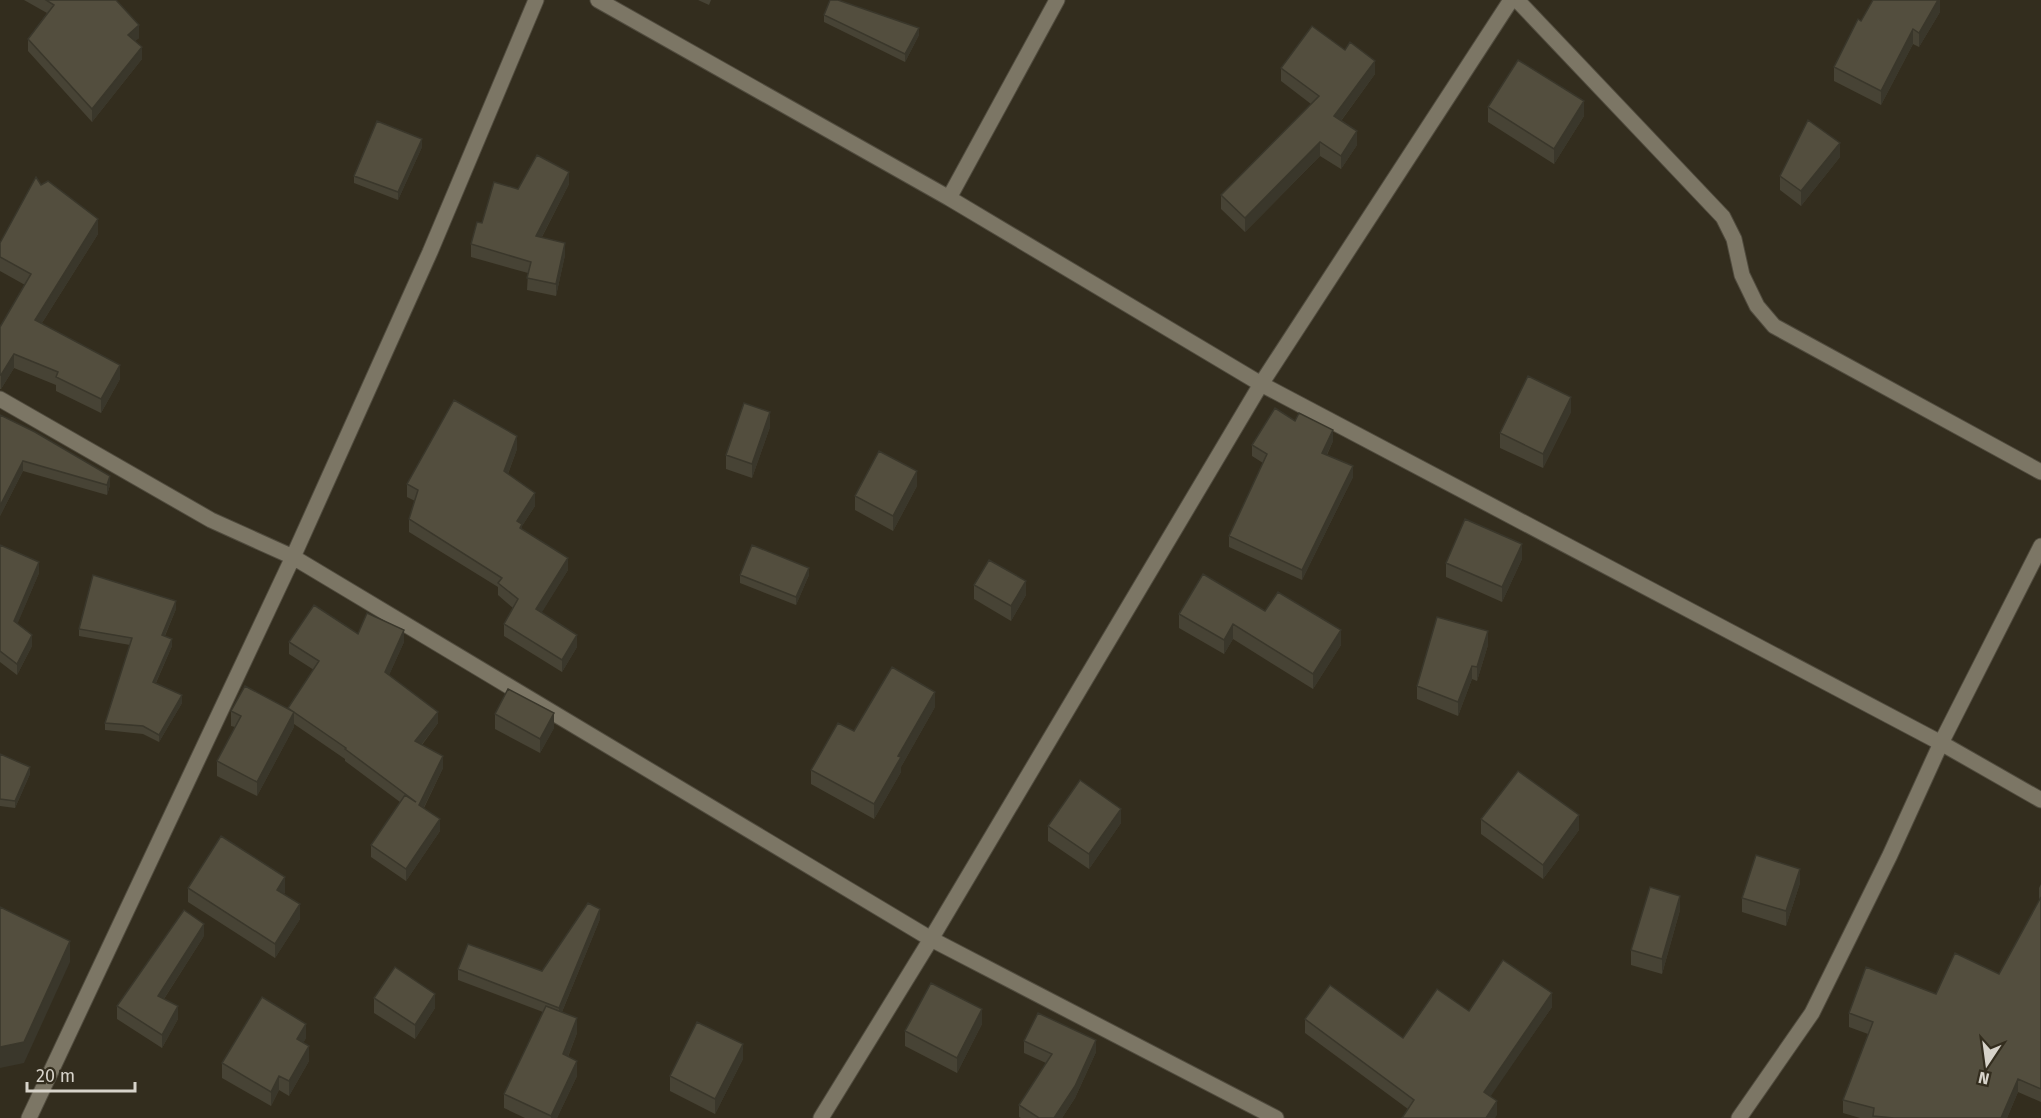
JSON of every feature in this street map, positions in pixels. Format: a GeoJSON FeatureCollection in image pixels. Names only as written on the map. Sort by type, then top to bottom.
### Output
{"type":"FeatureCollection","features":[{"type":"Feature","properties":{"kind":"street"},"geometry":{"type":"LineString","coordinates":[[29,1118],[293,557],[430,252],[536,0]]}},
{"type":"Feature","properties":{"kind":"street"},"geometry":{"type":"LineString","coordinates":[[598,0],[949,198],[1261,384],[1941,743],[2041,800]]}},
{"type":"Feature","properties":{"kind":"street"},"geometry":{"type":"LineString","coordinates":[[949,198],[1057,0]]}},
{"type":"Feature","properties":{"kind":"street"},"geometry":{"type":"LineString","coordinates":[[821,1118],[931,939],[1261,384],[1511,0]]}},
{"type":"Feature","properties":{"kind":"street"},"geometry":{"type":"LineString","coordinates":[[1517,0],[1724,218],[1734,239],[1742,275],[1757,306],[1774,326],[2041,472]]}},
{"type":"Feature","properties":{"kind":"street"},"geometry":{"type":"LineString","coordinates":[[0,399],[211,520],[293,557],[931,939],[1276,1118]]}},
{"type":"Feature","properties":{"kind":"street"},"geometry":{"type":"LineString","coordinates":[[1739,1118],[1812,1013],[1941,743],[2041,546]]}},
{"type":"Feature","properties":{"kind":"building"},"geometry":{"type":"Polygon","coordinates":[[[46,0],[116,0],[139,25],[128,35],[142,47],[92,109],[28,39],[54,5],[46,0]]]}},
{"type":"Feature","properties":{"kind":"building"},"geometry":{"type":"Polygon","coordinates":[[[830,0],[838,0],[919,28],[905,54],[824,15],[830,0]]]}},
{"type":"Feature","properties":{"kind":"building"},"geometry":{"type":"Polygon","coordinates":[[[1873,0],[1938,0],[1919,33],[1913,29],[1881,91],[1834,67],[1858,19],[1861,21],[1873,0]]]}},
{"type":"Feature","properties":{"kind":"building"},"geometry":{"type":"Polygon","coordinates":[[[1312,26],[1345,50],[1350,42],[1375,61],[1334,116],[1357,131],[1341,156],[1320,142],[1245,218],[1221,195],[1319,96],[1281,68],[1312,26]]]}},
{"type":"Feature","properties":{"kind":"building"},"geometry":{"type":"Polygon","coordinates":[[[1518,60],[1584,101],[1554,149],[1488,107],[1518,60]]]}},
{"type":"Feature","properties":{"kind":"building"},"geometry":{"type":"Polygon","coordinates":[[[1808,120],[1840,143],[1801,191],[1780,176],[1808,120]]]}},
{"type":"Feature","properties":{"kind":"building"},"geometry":{"type":"Polygon","coordinates":[[[377,121],[422,139],[398,192],[354,176],[377,121]]]}},
{"type":"Feature","properties":{"kind":"building"},"geometry":{"type":"Polygon","coordinates":[[[537,155],[569,172],[536,236],[565,243],[556,284],[527,278],[531,262],[471,244],[477,222],[482,223],[494,182],[518,189],[537,155]]]}},
{"type":"Feature","properties":{"kind":"building"},"geometry":{"type":"Polygon","coordinates":[[[36,177],[41,185],[48,181],[98,219],[35,320],[120,365],[101,399],[56,377],[58,372],[14,354],[0,375],[0,327],[31,274],[0,257],[0,243],[36,177]]]}},
{"type":"Feature","properties":{"kind":"building"},"geometry":{"type":"Polygon","coordinates":[[[1528,376],[1571,397],[1543,454],[1500,433],[1528,376]]]}},
{"type":"Feature","properties":{"kind":"building"},"geometry":{"type":"Polygon","coordinates":[[[454,400],[517,436],[504,471],[535,493],[517,521],[522,524],[520,528],[568,558],[536,609],[577,635],[562,660],[504,624],[518,599],[498,583],[502,578],[409,519],[418,490],[407,484],[454,400]]]}},
{"type":"Feature","properties":{"kind":"building"},"geometry":{"type":"Polygon","coordinates":[[[744,403],[770,412],[752,464],[726,455],[744,403]]]}},
{"type":"Feature","properties":{"kind":"building"},"geometry":{"type":"Polygon","coordinates":[[[1275,408],[1295,421],[1299,413],[1333,430],[1322,453],[1353,466],[1302,570],[1229,536],[1267,454],[1252,445],[1275,408]]]}},
{"type":"Feature","properties":{"kind":"building"},"geometry":{"type":"Polygon","coordinates":[[[0,415],[35,432],[110,476],[107,485],[23,461],[0,506],[0,415]]]}},
{"type":"Feature","properties":{"kind":"building"},"geometry":{"type":"Polygon","coordinates":[[[879,451],[917,471],[893,516],[855,496],[879,451]]]}},
{"type":"Feature","properties":{"kind":"building"},"geometry":{"type":"Polygon","coordinates":[[[1465,519],[1522,544],[1502,587],[1446,563],[1465,519]]]}},
{"type":"Feature","properties":{"kind":"building"},"geometry":{"type":"Polygon","coordinates":[[[0,545],[39,562],[14,621],[32,635],[17,664],[0,651],[0,545]]]}},
{"type":"Feature","properties":{"kind":"building"},"geometry":{"type":"Polygon","coordinates":[[[752,545],[809,568],[796,597],[740,575],[752,545]]]}},
{"type":"Feature","properties":{"kind":"building"},"geometry":{"type":"Polygon","coordinates":[[[989,560],[1026,581],[1011,606],[974,585],[989,560]]]}},
{"type":"Feature","properties":{"kind":"building"},"geometry":{"type":"Polygon","coordinates":[[[1203,574],[1265,611],[1278,592],[1341,630],[1313,674],[1233,624],[1224,640],[1179,614],[1203,574]]]}},
{"type":"Feature","properties":{"kind":"building"},"geometry":{"type":"Polygon","coordinates":[[[93,575],[176,601],[162,635],[172,639],[153,682],[182,695],[159,735],[143,726],[105,723],[132,638],[79,629],[93,575]]]}},
{"type":"Feature","properties":{"kind":"building"},"geometry":{"type":"Polygon","coordinates":[[[314,605],[358,634],[367,613],[404,630],[385,672],[438,712],[415,741],[443,756],[419,805],[440,819],[406,869],[371,845],[405,795],[416,802],[346,748],[288,708],[319,661],[289,642],[314,605]]]}},
{"type":"Feature","properties":{"kind":"building"},"geometry":{"type":"Polygon","coordinates":[[[1437,617],[1488,631],[1477,667],[1472,666],[1458,702],[1417,686],[1437,617]]]}},
{"type":"Feature","properties":{"kind":"building"},"geometry":{"type":"Polygon","coordinates":[[[892,667],[935,692],[898,756],[901,757],[874,804],[811,770],[838,723],[854,731],[892,667]]]}},
{"type":"Feature","properties":{"kind":"building"},"geometry":{"type":"Polygon","coordinates":[[[245,686],[294,712],[257,782],[217,761],[241,716],[231,711],[245,686]]]}},
{"type":"Feature","properties":{"kind":"building"},"geometry":{"type":"Polygon","coordinates":[[[508,689],[554,713],[540,739],[495,714],[508,689]]]}},
{"type":"Feature","properties":{"kind":"building"},"geometry":{"type":"Polygon","coordinates":[[[0,754],[30,767],[15,801],[0,799],[0,754]]]}},
{"type":"Feature","properties":{"kind":"building"},"geometry":{"type":"Polygon","coordinates":[[[1518,771],[1579,815],[1543,865],[1481,819],[1518,771]]]}},
{"type":"Feature","properties":{"kind":"building"},"geometry":{"type":"Polygon","coordinates":[[[1080,780],[1121,809],[1089,854],[1048,826],[1080,780]]]}},
{"type":"Feature","properties":{"kind":"building"},"geometry":{"type":"Polygon","coordinates":[[[221,836],[285,877],[277,890],[300,904],[275,944],[188,888],[221,836]]]}},
{"type":"Feature","properties":{"kind":"building"},"geometry":{"type":"Polygon","coordinates":[[[1756,855],[1800,869],[1786,911],[1742,898],[1756,855]]]}},
{"type":"Feature","properties":{"kind":"building"},"geometry":{"type":"Polygon","coordinates":[[[1650,887],[1680,896],[1662,959],[1631,950],[1650,887]]]}},
{"type":"Feature","properties":{"kind":"building"},"geometry":{"type":"Polygon","coordinates":[[[2041,897],[2041,1089],[2018,1079],[2001,1118],[1873,1116],[1874,1108],[1843,1100],[1873,1022],[1849,1013],[1866,967],[1936,994],[1955,953],[1999,974],[2041,897]]]}},
{"type":"Feature","properties":{"kind":"building"},"geometry":{"type":"Polygon","coordinates":[[[588,903],[600,909],[559,1008],[458,969],[468,944],[542,971],[588,903]]]}},
{"type":"Feature","properties":{"kind":"building"},"geometry":{"type":"Polygon","coordinates":[[[0,907],[70,941],[24,1042],[0,1047],[0,907]]]}},
{"type":"Feature","properties":{"kind":"building"},"geometry":{"type":"Polygon","coordinates":[[[184,910],[204,924],[158,996],[178,1006],[162,1035],[117,1006],[184,910]]]}},
{"type":"Feature","properties":{"kind":"building"},"geometry":{"type":"Polygon","coordinates":[[[1503,960],[1552,993],[1484,1092],[1497,1101],[1486,1118],[1402,1118],[1414,1100],[1305,1019],[1330,985],[1403,1038],[1437,989],[1469,1011],[1503,960]]]}},
{"type":"Feature","properties":{"kind":"building"},"geometry":{"type":"Polygon","coordinates":[[[395,967],[435,994],[415,1025],[374,998],[395,967]]]}},
{"type":"Feature","properties":{"kind":"building"},"geometry":{"type":"Polygon","coordinates":[[[931,983],[982,1009],[957,1058],[905,1031],[931,983]]]}},
{"type":"Feature","properties":{"kind":"building"},"geometry":{"type":"Polygon","coordinates":[[[262,997],[306,1024],[297,1039],[309,1046],[289,1081],[279,1076],[271,1092],[222,1063],[262,997]]]}},
{"type":"Feature","properties":{"kind":"building"},"geometry":{"type":"Polygon","coordinates":[[[546,1006],[577,1018],[563,1054],[577,1061],[551,1116],[504,1094],[546,1006]]]}},
{"type":"Feature","properties":{"kind":"building"},"geometry":{"type":"Polygon","coordinates":[[[1038,1013],[1096,1040],[1075,1086],[1054,1118],[1039,1118],[1019,1105],[1052,1054],[1024,1041],[1038,1013]]]}},
{"type":"Feature","properties":{"kind":"building"},"geometry":{"type":"Polygon","coordinates":[[[697,1022],[743,1044],[715,1099],[670,1076],[697,1022]]]}}]}
